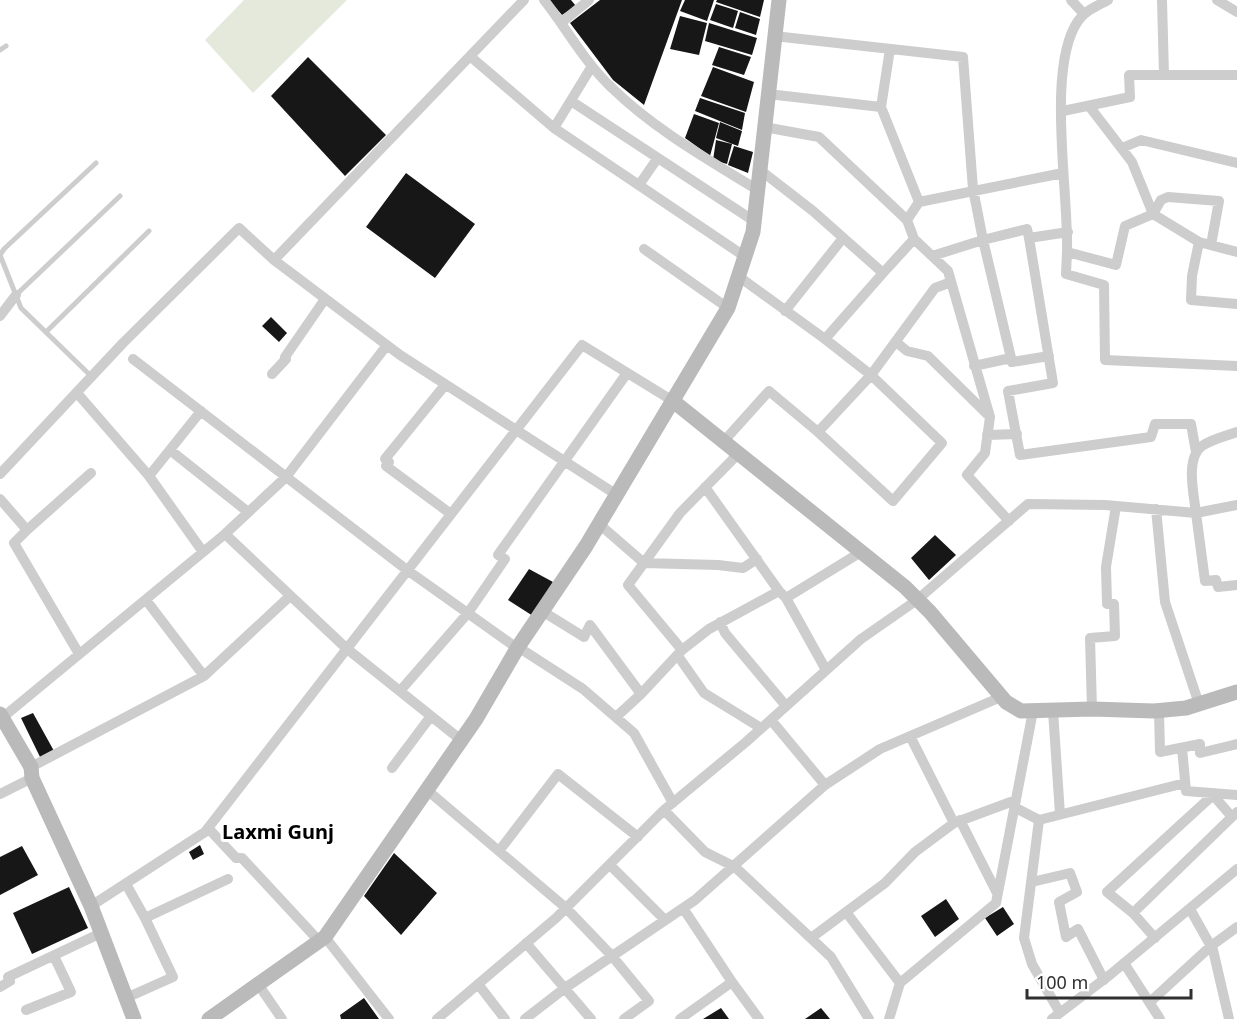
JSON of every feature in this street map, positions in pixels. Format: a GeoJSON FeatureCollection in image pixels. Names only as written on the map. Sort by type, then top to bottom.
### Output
{"type":"FeatureCollection","features":[{"type":"Feature","properties":{"kind":"main road"},"geometry":{"type":"LineString","coordinates":[[209,1019],[322,939],[461,740],[617,495],[728,308],[754,221],[779,0]]}},
{"type":"Feature","properties":{"kind":"main road"},"geometry":{"type":"LineString","coordinates":[[674,401],[917,600],[1001,697],[1021,711],[1092,709],[1159,711],[1199,704],[1237,692]]}},
{"type":"Feature","properties":{"kind":"main road"},"geometry":{"type":"LineString","coordinates":[[1,716],[31,773],[92,906],[134,1019]]}},
{"type":"Feature","properties":{"kind":"street"},"geometry":{"type":"LineString","coordinates":[[274,260],[524,0]]}},
{"type":"Feature","properties":{"kind":"street"},"geometry":{"type":"LineString","coordinates":[[544,0],[592,66],[622,97],[684,145],[756,189]]}},
{"type":"Feature","properties":{"kind":"street"},"geometry":{"type":"LineString","coordinates":[[562,22],[589,0]]}},
{"type":"Feature","properties":{"kind":"street"},"geometry":{"type":"LineString","coordinates":[[1071,0],[1084,14]]}},
{"type":"Feature","properties":{"kind":"street"},"geometry":{"type":"LineString","coordinates":[[1108,0],[1084,14],[1078,22],[1064,58],[1063,173],[1068,232],[1066,274],[1104,285],[1105,360],[1237,366]]}},
{"type":"Feature","properties":{"kind":"street"},"geometry":{"type":"LineString","coordinates":[[1162,0],[1164,75]]}},
{"type":"Feature","properties":{"kind":"street"},"geometry":{"type":"LineString","coordinates":[[1217,0],[1237,12]]}},
{"type":"Feature","properties":{"kind":"street"},"geometry":{"type":"LineString","coordinates":[[774,36],[963,57],[973,189],[1012,363],[1049,356]]}},
{"type":"Feature","properties":{"kind":"street"},"geometry":{"type":"LineString","coordinates":[[890,49],[881,108],[919,202]]}},
{"type":"Feature","properties":{"kind":"street"},"geometry":{"type":"LineString","coordinates":[[471,57],[554,128],[744,256]]}},
{"type":"Feature","properties":{"kind":"street"},"geometry":{"type":"LineString","coordinates":[[554,128],[592,66]]}},
{"type":"Feature","properties":{"kind":"street"},"geometry":{"type":"LineString","coordinates":[[1063,111],[1130,97],[1129,75],[1237,75]]}},
{"type":"Feature","properties":{"kind":"street"},"geometry":{"type":"LineString","coordinates":[[768,94],[881,108]]}},
{"type":"Feature","properties":{"kind":"street"},"geometry":{"type":"LineString","coordinates":[[571,101],[754,221]]}},
{"type":"Feature","properties":{"kind":"street"},"geometry":{"type":"LineString","coordinates":[[1089,106],[1132,162],[1153,214],[1199,242],[1237,252]]}},
{"type":"Feature","properties":{"kind":"street"},"geometry":{"type":"LineString","coordinates":[[764,127],[819,137],[907,220],[914,239],[948,271],[990,417],[985,453],[967,475],[1009,520]]}},
{"type":"Feature","properties":{"kind":"street"},"geometry":{"type":"LineString","coordinates":[[1122,148],[1140,140],[1237,163]]}},
{"type":"Feature","properties":{"kind":"street"},"geometry":{"type":"LineString","coordinates":[[639,185],[657,159]]}},
{"type":"Feature","properties":{"kind":"street"},"geometry":{"type":"LineString","coordinates":[[760,170],[883,273]]}},
{"type":"Feature","properties":{"kind":"street"},"geometry":{"type":"LineString","coordinates":[[907,220],[919,202],[973,189],[1063,173]]}},
{"type":"Feature","properties":{"kind":"street"},"geometry":{"type":"LineString","coordinates":[[1067,252],[1116,265],[1125,226],[1153,214],[1161,200],[1168,197],[1219,201],[1211,245]]}},
{"type":"Feature","properties":{"kind":"street"},"geometry":{"type":"LineString","coordinates":[[0,474],[239,228],[274,260],[387,345],[515,432],[617,495]]}},
{"type":"Feature","properties":{"kind":"street"},"geometry":{"type":"LineString","coordinates":[[932,256],[1027,229],[1053,382],[1008,391],[1020,455],[1151,437],[1155,424],[1191,424],[1196,452],[1192,470],[1198,545],[1205,581],[1216,580],[1218,587],[1237,585]]}},
{"type":"Feature","properties":{"kind":"street"},"geometry":{"type":"LineString","coordinates":[[1029,238],[1068,232]]}},
{"type":"Feature","properties":{"kind":"street"},"geometry":{"type":"LineString","coordinates":[[785,312],[843,238]]}},
{"type":"Feature","properties":{"kind":"street"},"geometry":{"type":"LineString","coordinates":[[825,339],[914,239]]}},
{"type":"Feature","properties":{"kind":"street"},"geometry":{"type":"LineString","coordinates":[[1199,242],[1192,276],[1191,300],[1237,304]]}},
{"type":"Feature","properties":{"kind":"street"},"geometry":{"type":"LineString","coordinates":[[644,249],[728,308]]}},
{"type":"Feature","properties":{"kind":"street"},"geometry":{"type":"LineString","coordinates":[[724,441],[769,391],[818,432],[893,501],[942,443],[871,375],[738,276]]}},
{"type":"Feature","properties":{"kind":"street"},"geometry":{"type":"LineString","coordinates":[[818,432],[871,375],[935,288],[951,282]]}},
{"type":"Feature","properties":{"kind":"street"},"geometry":{"type":"LineString","coordinates":[[0,316],[16,295]]}},
{"type":"Feature","properties":{"kind":"street"},"geometry":{"type":"LineString","coordinates":[[272,374],[286,359],[285,357],[325,299]]}},
{"type":"Feature","properties":{"kind":"street"},"geometry":{"type":"LineString","coordinates":[[896,342],[907,351],[928,356],[990,417]]}},
{"type":"Feature","properties":{"kind":"street"},"geometry":{"type":"LineString","coordinates":[[1,716],[225,534],[286,477],[387,345]]}},
{"type":"Feature","properties":{"kind":"street"},"geometry":{"type":"LineString","coordinates":[[92,906],[208,828],[582,345],[674,401]]}},
{"type":"Feature","properties":{"kind":"street"},"geometry":{"type":"LineString","coordinates":[[974,366],[1011,358]]}},
{"type":"Feature","properties":{"kind":"street"},"geometry":{"type":"LineString","coordinates":[[133,359],[407,570],[518,648],[583,689],[634,733],[669,806],[705,852],[735,867],[831,957],[869,1019]]}},
{"type":"Feature","properties":{"kind":"street"},"geometry":{"type":"LineString","coordinates":[[400,692],[468,613],[505,559],[498,555],[627,373]]}},
{"type":"Feature","properties":{"kind":"street"},"geometry":{"type":"LineString","coordinates":[[445,385],[385,459],[389,462],[386,466],[451,514]]}},
{"type":"Feature","properties":{"kind":"street"},"geometry":{"type":"LineString","coordinates":[[77,393],[149,476],[203,552]]}},
{"type":"Feature","properties":{"kind":"street"},"geometry":{"type":"LineString","coordinates":[[149,476],[201,411]]}},
{"type":"Feature","properties":{"kind":"street"},"geometry":{"type":"LineString","coordinates":[[1196,452],[1203,445],[1237,432]]}},
{"type":"Feature","properties":{"kind":"street"},"geometry":{"type":"LineString","coordinates":[[987,435],[1017,434]]}},
{"type":"Feature","properties":{"kind":"street"},"geometry":{"type":"LineString","coordinates":[[170,450],[248,513]]}},
{"type":"Feature","properties":{"kind":"street"},"geometry":{"type":"LineString","coordinates":[[739,453],[680,513],[628,585],[680,653],[704,693],[761,728]]}},
{"type":"Feature","properties":{"kind":"street"},"geometry":{"type":"LineString","coordinates":[[79,654],[14,543],[90,472]]}},
{"type":"Feature","properties":{"kind":"street"},"geometry":{"type":"LineString","coordinates":[[705,488],[782,594],[826,670]]}},
{"type":"Feature","properties":{"kind":"street"},"geometry":{"type":"LineString","coordinates":[[0,499],[27,530]]}},
{"type":"Feature","properties":{"kind":"street"},"geometry":{"type":"LineString","coordinates":[[437,1019],[566,908],[669,806],[771,720],[861,639],[917,600],[1028,504],[1041,502],[1116,506],[1196,513],[1237,505]]}},
{"type":"Feature","properties":{"kind":"street"},"geometry":{"type":"LineString","coordinates":[[1092,709],[1090,638],[1115,636],[1113,604],[1107,604],[1106,567],[1116,506]]}},
{"type":"Feature","properties":{"kind":"street"},"geometry":{"type":"LineString","coordinates":[[1156,509],[1165,602],[1199,704]]}},
{"type":"Feature","properties":{"kind":"street"},"geometry":{"type":"LineString","coordinates":[[599,524],[644,563],[743,568],[757,559]]}},
{"type":"Feature","properties":{"kind":"street"},"geometry":{"type":"LineString","coordinates":[[225,534],[346,648],[461,740]]}},
{"type":"Feature","properties":{"kind":"street"},"geometry":{"type":"LineString","coordinates":[[616,717],[680,653],[720,622],[782,594],[861,552]]}},
{"type":"Feature","properties":{"kind":"street"},"geometry":{"type":"LineString","coordinates":[[0,794],[31,773],[204,676],[290,596]]}},
{"type":"Feature","properties":{"kind":"street"},"geometry":{"type":"LineString","coordinates":[[146,600],[204,676]]}},
{"type":"Feature","properties":{"kind":"street"},"geometry":{"type":"LineString","coordinates":[[542,610],[584,636],[590,626],[641,694]]}},
{"type":"Feature","properties":{"kind":"street"},"geometry":{"type":"LineString","coordinates":[[720,622],[725,633],[786,706]]}},
{"type":"Feature","properties":{"kind":"street"},"geometry":{"type":"LineString","coordinates":[[525,1019],[565,988],[683,908],[735,867],[825,785],[880,749],[1001,697]]}},
{"type":"Feature","properties":{"kind":"street"},"geometry":{"type":"LineString","coordinates":[[889,1019],[900,983],[996,903],[1033,711]]}},
{"type":"Feature","properties":{"kind":"street"},"geometry":{"type":"LineString","coordinates":[[1053,711],[1060,814]]}},
{"type":"Feature","properties":{"kind":"street"},"geometry":{"type":"LineString","coordinates":[[1159,711],[1160,752],[1200,744],[1200,753],[1237,744]]}},
{"type":"Feature","properties":{"kind":"street"},"geometry":{"type":"LineString","coordinates":[[392,768],[431,716]]}},
{"type":"Feature","properties":{"kind":"street"},"geometry":{"type":"LineString","coordinates":[[771,720],[825,785]]}},
{"type":"Feature","properties":{"kind":"street"},"geometry":{"type":"LineString","coordinates":[[910,736],[998,893]]}},
{"type":"Feature","properties":{"kind":"street"},"geometry":{"type":"LineString","coordinates":[[1182,748],[1186,791],[1237,795]]}},
{"type":"Feature","properties":{"kind":"street"},"geometry":{"type":"LineString","coordinates":[[499,851],[558,774],[638,837]]}},
{"type":"Feature","properties":{"kind":"street"},"geometry":{"type":"LineString","coordinates":[[1039,820],[1185,783]]}},
{"type":"Feature","properties":{"kind":"street"},"geometry":{"type":"LineString","coordinates":[[426,790],[566,908],[612,956],[649,1001],[624,1019]]}},
{"type":"Feature","properties":{"kind":"street"},"geometry":{"type":"LineString","coordinates":[[1133,913],[1234,814],[1213,795],[1107,892],[1133,913],[1155,938]]}},
{"type":"Feature","properties":{"kind":"street"},"geometry":{"type":"LineString","coordinates":[[1015,803],[1039,820]]}},
{"type":"Feature","properties":{"kind":"street"},"geometry":{"type":"LineString","coordinates":[[811,938],[885,883],[915,852],[957,822],[1015,803]]}},
{"type":"Feature","properties":{"kind":"street"},"geometry":{"type":"LineString","coordinates":[[1039,820],[1024,938],[1032,964],[1056,1016],[1104,980],[1237,869]]}},
{"type":"Feature","properties":{"kind":"street"},"geometry":{"type":"LineString","coordinates":[[208,828],[236,858],[242,858],[322,939],[389,1019]]}},
{"type":"Feature","properties":{"kind":"street"},"geometry":{"type":"LineString","coordinates":[[610,865],[665,920]]}},
{"type":"Feature","properties":{"kind":"street"},"geometry":{"type":"LineString","coordinates":[[1032,882],[1070,873],[1077,892],[1059,902],[1066,937],[1078,929],[1104,980]]}},
{"type":"Feature","properties":{"kind":"street"},"geometry":{"type":"LineString","coordinates":[[145,918],[228,879]]}},
{"type":"Feature","properties":{"kind":"street"},"geometry":{"type":"LineString","coordinates":[[126,884],[173,977],[126,998]]}},
{"type":"Feature","properties":{"kind":"street"},"geometry":{"type":"LineString","coordinates":[[683,908],[759,1019]]}},
{"type":"Feature","properties":{"kind":"street"},"geometry":{"type":"LineString","coordinates":[[1190,909],[1211,946],[1230,1019]]}},
{"type":"Feature","properties":{"kind":"street"},"geometry":{"type":"LineString","coordinates":[[846,912],[900,983]]}},
{"type":"Feature","properties":{"kind":"street"},"geometry":{"type":"LineString","coordinates":[[1150,1002],[1211,946],[1237,927]]}},
{"type":"Feature","properties":{"kind":"street"},"geometry":{"type":"LineString","coordinates":[[0,987],[10,981],[8,976],[101,933]]}},
{"type":"Feature","properties":{"kind":"street"},"geometry":{"type":"LineString","coordinates":[[526,943],[591,1019]]}},
{"type":"Feature","properties":{"kind":"street"},"geometry":{"type":"LineString","coordinates":[[26,1010],[71,992],[54,956]]}},
{"type":"Feature","properties":{"kind":"street"},"geometry":{"type":"LineString","coordinates":[[1124,963],[1160,1019]]}},
{"type":"Feature","properties":{"kind":"street"},"geometry":{"type":"LineString","coordinates":[[680,1019],[732,982]]}},
{"type":"Feature","properties":{"kind":"street"},"geometry":{"type":"LineString","coordinates":[[258,984],[282,1019]]}},
{"type":"Feature","properties":{"kind":"street"},"geometry":{"type":"LineString","coordinates":[[478,984],[505,1019]]}},
{"type":"Feature","properties":{"kind":"lane"},"geometry":{"type":"LineString","coordinates":[[0,50],[6,46]]}},
{"type":"Feature","properties":{"kind":"lane"},"geometry":{"type":"LineString","coordinates":[[92,377],[21,308],[0,255],[96,163]]}},
{"type":"Feature","properties":{"kind":"lane"},"geometry":{"type":"LineString","coordinates":[[16,295],[120,196]]}},
{"type":"Feature","properties":{"kind":"lane"},"geometry":{"type":"LineString","coordinates":[[46,332],[149,231]]}},
{"type":"Feature","properties":{"kind":"shaded area"},"geometry":{"type":"Polygon","coordinates":[[[244,0],[347,0],[253,93],[205,40],[244,0]]]}},
{"type":"Feature","properties":{"kind":"building"},"geometry":{"type":"Polygon","coordinates":[[[549,0],[571,0],[576,6],[562,15],[549,0]]]}},
{"type":"Feature","properties":{"kind":"building"},"geometry":{"type":"Polygon","coordinates":[[[600,0],[682,0],[644,105],[613,80],[570,23],[600,0]]]}},
{"type":"Feature","properties":{"kind":"building"},"geometry":{"type":"Polygon","coordinates":[[[685,0],[714,0],[707,21],[680,11],[685,0]]]}},
{"type":"Feature","properties":{"kind":"building"},"geometry":{"type":"Polygon","coordinates":[[[717,0],[764,0],[760,17],[716,2],[717,0]]]}},
{"type":"Feature","properties":{"kind":"building"},"geometry":{"type":"Polygon","coordinates":[[[716,4],[738,11],[733,28],[710,20],[716,4]]]}},
{"type":"Feature","properties":{"kind":"building"},"geometry":{"type":"Polygon","coordinates":[[[740,12],[760,19],[756,35],[735,28],[740,12]]]}},
{"type":"Feature","properties":{"kind":"building"},"geometry":{"type":"Polygon","coordinates":[[[680,16],[707,23],[699,55],[670,49],[680,16]]]}},
{"type":"Feature","properties":{"kind":"building"},"geometry":{"type":"Polygon","coordinates":[[[709,23],[757,38],[752,55],[705,41],[709,23]]]}},
{"type":"Feature","properties":{"kind":"building"},"geometry":{"type":"Polygon","coordinates":[[[719,47],[751,57],[744,75],[712,65],[719,47]]]}},
{"type":"Feature","properties":{"kind":"building"},"geometry":{"type":"Polygon","coordinates":[[[308,57],[386,135],[345,176],[271,96],[308,57]]]}},
{"type":"Feature","properties":{"kind":"building"},"geometry":{"type":"Polygon","coordinates":[[[713,67],[754,82],[746,112],[701,96],[713,67]]]}},
{"type":"Feature","properties":{"kind":"building"},"geometry":{"type":"Polygon","coordinates":[[[700,98],[745,113],[742,130],[695,111],[700,98]]]}},
{"type":"Feature","properties":{"kind":"building"},"geometry":{"type":"Polygon","coordinates":[[[694,114],[719,123],[710,156],[685,138],[694,114]]]}},
{"type":"Feature","properties":{"kind":"building"},"geometry":{"type":"Polygon","coordinates":[[[720,122],[742,131],[738,146],[716,138],[720,122]]]}},
{"type":"Feature","properties":{"kind":"building"},"geometry":{"type":"Polygon","coordinates":[[[716,140],[732,144],[727,164],[713,160],[716,140]]]}},
{"type":"Feature","properties":{"kind":"building"},"geometry":{"type":"Polygon","coordinates":[[[734,146],[753,152],[748,173],[728,165],[734,146]]]}},
{"type":"Feature","properties":{"kind":"building"},"geometry":{"type":"Polygon","coordinates":[[[406,173],[475,224],[435,278],[366,227],[406,173]]]}},
{"type":"Feature","properties":{"kind":"building"},"geometry":{"type":"Polygon","coordinates":[[[271,317],[287,333],[279,342],[262,326],[271,317]]]}},
{"type":"Feature","properties":{"kind":"building"},"geometry":{"type":"Polygon","coordinates":[[[935,535],[956,555],[929,580],[911,558],[935,535]]]}},
{"type":"Feature","properties":{"kind":"building"},"geometry":{"type":"Polygon","coordinates":[[[529,569],[553,582],[533,616],[508,600],[529,569]]]}},
{"type":"Feature","properties":{"kind":"building"},"geometry":{"type":"Polygon","coordinates":[[[33,713],[54,751],[41,759],[21,718],[33,713]]]}},
{"type":"Feature","properties":{"kind":"building"},"geometry":{"type":"Polygon","coordinates":[[[200,845],[204,854],[193,860],[189,852],[200,845]]]}},
{"type":"Feature","properties":{"kind":"building"},"geometry":{"type":"Polygon","coordinates":[[[22,846],[38,875],[0,895],[0,857],[22,846]]]}},
{"type":"Feature","properties":{"kind":"building"},"geometry":{"type":"Polygon","coordinates":[[[394,853],[437,893],[401,935],[364,896],[394,853]]]}},
{"type":"Feature","properties":{"kind":"building"},"geometry":{"type":"Polygon","coordinates":[[[69,887],[88,928],[32,954],[13,913],[69,887]]]}},
{"type":"Feature","properties":{"kind":"building"},"geometry":{"type":"Polygon","coordinates":[[[946,899],[959,919],[935,937],[921,916],[946,899]]]}},
{"type":"Feature","properties":{"kind":"building"},"geometry":{"type":"Polygon","coordinates":[[[1003,907],[1014,924],[997,936],[985,918],[1003,907]]]}},
{"type":"Feature","properties":{"kind":"building"},"geometry":{"type":"Polygon","coordinates":[[[364,998],[379,1019],[341,1019],[340,1015],[364,998]]]}},
{"type":"Feature","properties":{"kind":"building"},"geometry":{"type":"Polygon","coordinates":[[[721,1008],[729,1019],[703,1019],[721,1008]]]}},
{"type":"Feature","properties":{"kind":"building"},"geometry":{"type":"Polygon","coordinates":[[[821,1008],[830,1019],[805,1019],[821,1008]]]}},
{"type":"Feature","properties":{"kind":"district","name":"Laxmi Gunj"},"geometry":{"type":"Point","coordinates":[278,832]}}]}
